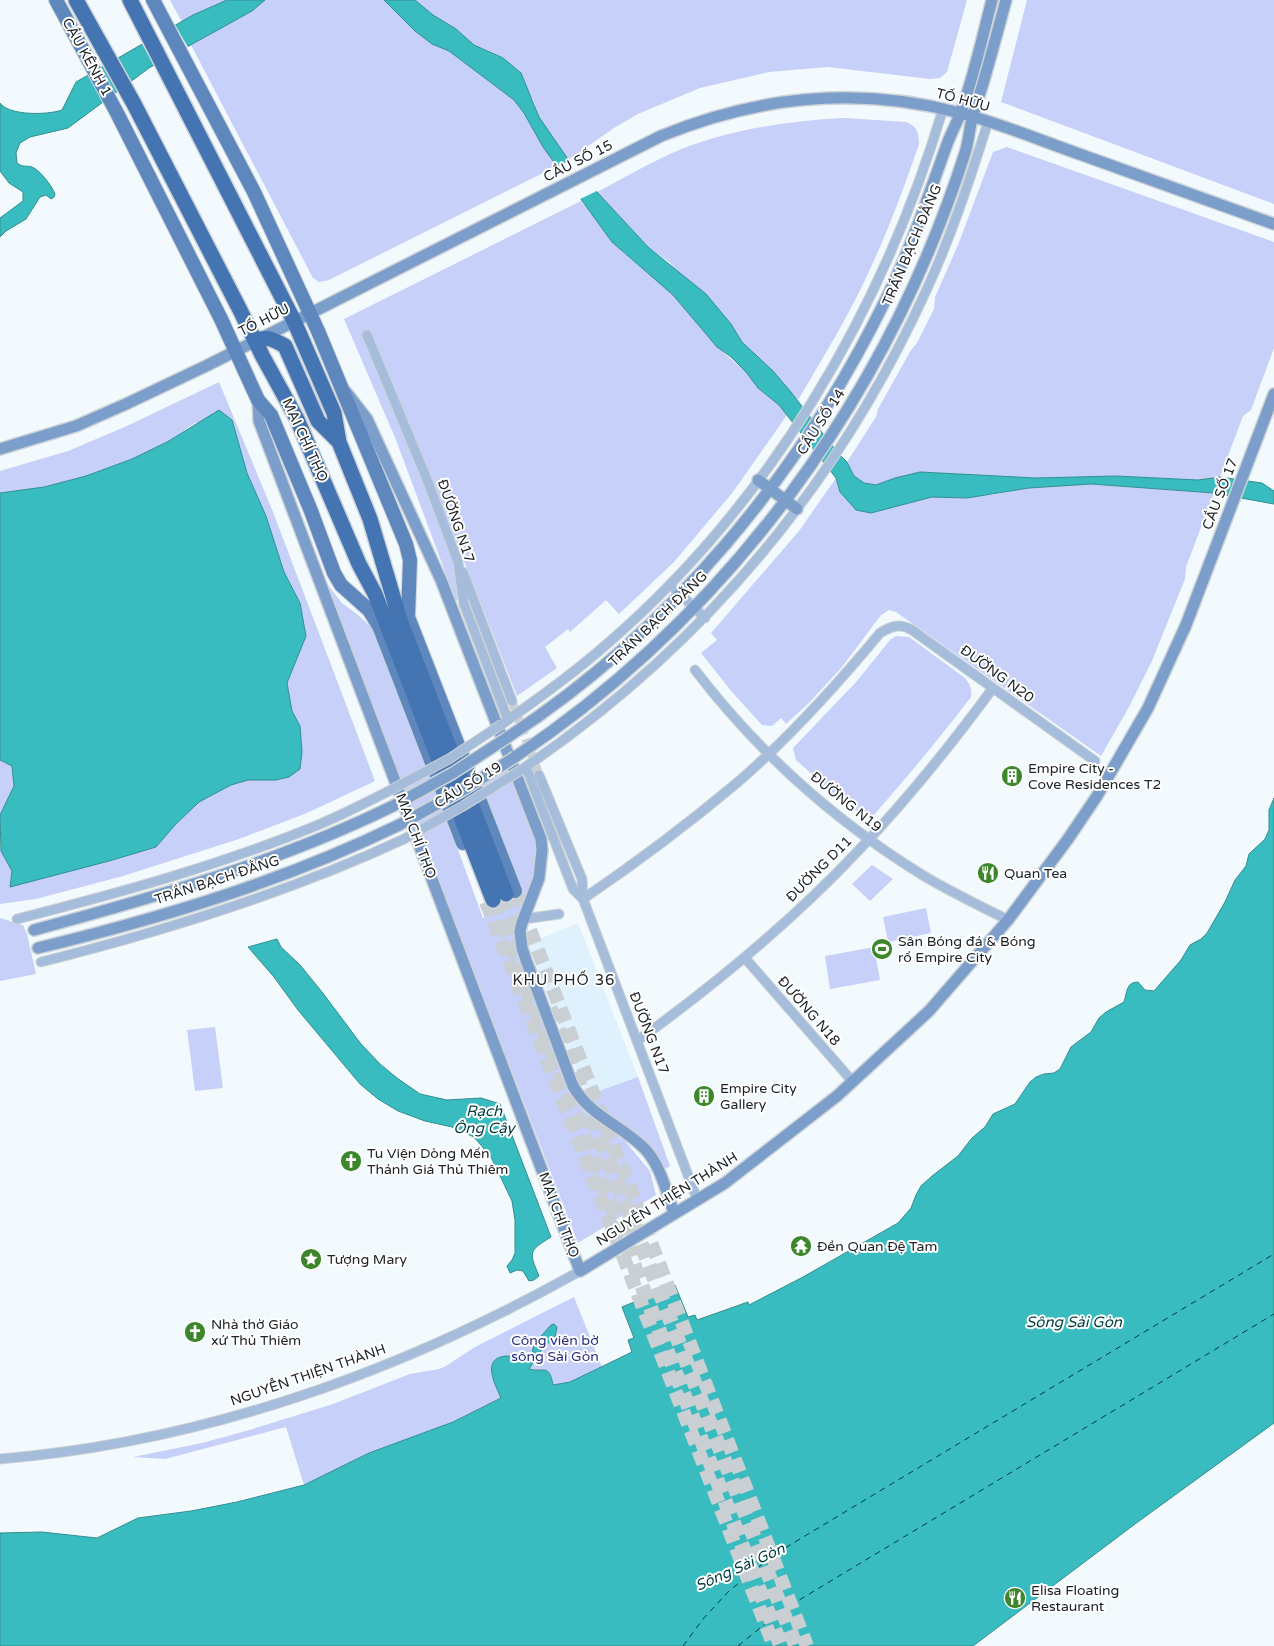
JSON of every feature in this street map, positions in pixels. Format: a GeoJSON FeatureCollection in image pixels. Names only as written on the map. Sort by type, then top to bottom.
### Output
{"type":"FeatureCollection","features":[{"type":"Feature","properties":{"kind":"highway","name":"CẦU KÊNH 1"},"geometry":{"type":"LineString","coordinates":[[76,0],[134,104]]}},
{"type":"Feature","properties":{"kind":"highway","name":"MAI CHÍ THỌ"},"geometry":{"type":"LineString","coordinates":[[130,0],[294,321],[334,413],[339,442],[370,519],[400,620],[500,897]]}},
{"type":"Feature","properties":{"kind":"highway","name":"MAI CHÍ THỌ"},"geometry":{"type":"LineString","coordinates":[[134,104],[297,419],[356,556],[375,594],[500,897]]}},
{"type":"Feature","properties":{"kind":"highway"},"geometry":{"type":"LineString","coordinates":[[255,341],[263,338],[277,341],[285,346],[318,421],[339,442]]}},
{"type":"Feature","properties":{"kind":"main road","name":"CẦU KÊNH 1"},"geometry":{"type":"LineString","coordinates":[[56,0],[117,113]]}},
{"type":"Feature","properties":{"kind":"main road"},"geometry":{"type":"LineString","coordinates":[[153,0],[254,192],[310,313],[406,544],[410,560],[408,617],[500,897]]}},
{"type":"Feature","properties":{"kind":"main road","name":"MAI CHÍ THỌ"},"geometry":{"type":"LineString","coordinates":[[117,113],[221,319],[258,400],[271,415],[340,585],[370,610],[378,626],[500,897]]}},
{"type":"Feature","properties":{"kind":"street","name":"TRẦN BẠCH ĐẰNG"},"geometry":{"type":"LineString","coordinates":[[849,370],[885,301],[918,224],[960,113],[992,0]]}},
{"type":"Feature","properties":{"kind":"street","name":"TRẦN BẠCH ĐẰNG"},"geometry":{"type":"LineString","coordinates":[[866,380],[902,310],[928,252],[956,178],[966,150],[972,117],[1006,0]]}},
{"type":"Feature","properties":{"kind":"street","name":"TỐ HỮU"},"geometry":{"type":"LineString","coordinates":[[636,148],[683,127],[710,118],[787,101],[832,97],[918,104],[960,113],[988,122],[1274,224]]}},
{"type":"Feature","properties":{"kind":"street","name":"CẦU SỐ 14"},"geometry":{"type":"LineString","coordinates":[[505,722],[608,643],[670,584],[726,522],[773,460],[808,409],[837,361],[872,295],[904,222],[943,109]]}},
{"type":"Feature","properties":{"kind":"street","name":"CẦU SỐ 14"},"geometry":{"type":"LineString","coordinates":[[704,618],[760,556],[797,509],[877,388],[914,316],[953,227],[988,122]]}},
{"type":"Feature","properties":{"kind":"street","name":"CẦU SỐ 15"},"geometry":{"type":"LineString","coordinates":[[534,200],[636,148]]}},
{"type":"Feature","properties":{"kind":"street","name":"TỐ HỮU"},"geometry":{"type":"LineString","coordinates":[[0,449],[76,426],[99,416],[236,351],[534,200]]}},
{"type":"Feature","properties":{"kind":"street"},"geometry":{"type":"LineString","coordinates":[[872,295],[885,301]]}},
{"type":"Feature","properties":{"kind":"street"},"geometry":{"type":"LineString","coordinates":[[902,310],[914,316]]}},
{"type":"Feature","properties":{"kind":"street","name":"ĐƯỜNG N17"},"geometry":{"type":"LineString","coordinates":[[367,335],[426,477],[458,562],[464,604],[505,722]]}},
{"type":"Feature","properties":{"kind":"street","name":"CẦU SỐ 14"},"geometry":{"type":"LineString","coordinates":[[785,469],[849,370]]}},
{"type":"Feature","properties":{"kind":"street","name":"CẦU SỐ 14"},"geometry":{"type":"LineString","coordinates":[[801,480],[866,380]]}},
{"type":"Feature","properties":{"kind":"street"},"geometry":{"type":"LineString","coordinates":[[341,385],[367,420],[433,564],[540,838],[542,850],[538,878],[520,932],[522,948],[573,1086],[579,1097],[591,1109],[644,1147],[655,1162],[674,1213]]}},
{"type":"Feature","properties":{"kind":"street","name":"CẦU SỐ 17"},"geometry":{"type":"LineString","coordinates":[[1206,572],[1274,394]]}},
{"type":"Feature","properties":{"kind":"street","name":"MAI CHÍ THỌ"},"geometry":{"type":"LineString","coordinates":[[258,400],[258,421],[580,1271]]}},
{"type":"Feature","properties":{"kind":"street","name":"TRẦN BẠCH ĐẰNG"},"geometry":{"type":"LineString","coordinates":[[508,738],[599,669],[680,594],[732,536],[785,469]]}},
{"type":"Feature","properties":{"kind":"street"},"geometry":{"type":"LineString","coordinates":[[758,480],[797,509]]}},
{"type":"Feature","properties":{"kind":"street","name":"TRẦN BẠCH ĐẰNG"},"geometry":{"type":"LineString","coordinates":[[515,757],[572,717],[615,682],[670,632],[746,551],[801,480]]}},
{"type":"Feature","properties":{"kind":"street"},"geometry":{"type":"LineString","coordinates":[[458,562],[512,701]]}},
{"type":"Feature","properties":{"kind":"street","name":"NGUYỄN THIỆN THÀNH"},"geometry":{"type":"LineString","coordinates":[[0,1459],[44,1455],[130,1441],[216,1421],[300,1396],[383,1367],[464,1332],[580,1271],[725,1183],[757,1160],[852,1082],[929,1011],[1008,920],[1068,839],[1122,754],[1148,708],[1170,662],[1206,572]]}},
{"type":"Feature","properties":{"kind":"street"},"geometry":{"type":"LineString","coordinates":[[670,584],[704,618]]}},
{"type":"Feature","properties":{"kind":"street","name":"CẦU SỐ 19"},"geometry":{"type":"LineString","coordinates":[[41,962],[110,944],[210,914],[310,880],[404,839],[523,769],[607,707],[674,648],[704,618]]}},
{"type":"Feature","properties":{"kind":"street","name":"ĐƯỜNG N20"},"geometry":{"type":"LineString","coordinates":[[768,754],[828,694],[880,633],[892,626],[906,626],[1095,760]]}},
{"type":"Feature","properties":{"kind":"street","name":"ĐƯỜNG N19"},"geometry":{"type":"LineString","coordinates":[[695,670],[739,724],[768,754],[818,799],[869,839],[925,876],[1008,920]]}},
{"type":"Feature","properties":{"kind":"street","name":"ĐƯỜNG D11"},"geometry":{"type":"LineString","coordinates":[[637,1041],[700,995],[745,958],[809,900],[869,839],[932,767],[993,688]]}},
{"type":"Feature","properties":{"kind":"street"},"geometry":{"type":"LineString","coordinates":[[17,919],[196,868],[278,841],[321,824],[388,792],[443,762],[505,722]]}},
{"type":"Feature","properties":{"kind":"street","name":"CẦU SỐ 19"},"geometry":{"type":"LineString","coordinates":[[393,806],[459,769],[508,738]]}},
{"type":"Feature","properties":{"kind":"street"},"geometry":{"type":"LineString","coordinates":[[583,900],[672,836],[727,791],[768,754]]}},
{"type":"Feature","properties":{"kind":"street","name":"CẦU SỐ 19"},"geometry":{"type":"LineString","coordinates":[[399,825],[462,790],[515,757]]}},
{"type":"Feature","properties":{"kind":"street","name":"ĐƯỜNG N17"},"geometry":{"type":"LineString","coordinates":[[523,769],[573,889],[583,900],[697,1199]]}},
{"type":"Feature","properties":{"kind":"street"},"geometry":{"type":"LineString","coordinates":[[539,775],[582,879],[583,900]]}},
{"type":"Feature","properties":{"kind":"street"},"geometry":{"type":"LineString","coordinates":[[371,800],[376,814]]}},
{"type":"Feature","properties":{"kind":"street","name":"TRẦN BẠCH ĐẰNG"},"geometry":{"type":"LineString","coordinates":[[34,930],[200,882],[296,849],[393,806]]}},
{"type":"Feature","properties":{"kind":"street","name":"TRẦN BẠCH ĐẰNG"},"geometry":{"type":"LineString","coordinates":[[38,948],[98,933],[206,901],[292,872],[399,825]]}},
{"type":"Feature","properties":{"kind":"street"},"geometry":{"type":"LineString","coordinates":[[383,832],[389,846]]}},
{"type":"Feature","properties":{"kind":"street"},"geometry":{"type":"LineString","coordinates":[[196,868],[200,882]]}},
{"type":"Feature","properties":{"kind":"street"},"geometry":{"type":"LineString","coordinates":[[206,901],[210,914]]}},
{"type":"Feature","properties":{"kind":"street"},"geometry":{"type":"LineString","coordinates":[[524,919],[559,914]]}},
{"type":"Feature","properties":{"kind":"street","name":"ĐƯỜNG N18"},"geometry":{"type":"LineString","coordinates":[[745,958],[852,1082]]}},
{"type":"Feature","properties":{"kind":"shaded area"},"geometry":{"type":"Polygon","coordinates":[[[578,923],[638,1077],[588,1095],[579,1078],[528,944],[578,923]]]}},
{"type":"Feature","properties":{"kind":"green space"},"geometry":{"type":"Polygon","coordinates":[[[170,0],[227,0],[182,22],[170,0]]]}},
{"type":"Feature","properties":{"kind":"green space"},"geometry":{"type":"Polygon","coordinates":[[[265,0],[384,0],[415,31],[432,44],[449,51],[514,100],[557,166],[329,280],[319,282],[313,278],[191,45],[252,11],[265,0]]]}},
{"type":"Feature","properties":{"kind":"green space"},"geometry":{"type":"Polygon","coordinates":[[[415,0],[967,0],[947,72],[940,78],[930,79],[828,67],[769,72],[700,88],[638,114],[568,160],[539,117],[533,99],[503,58],[474,45],[456,29],[433,15],[415,0]]]}},
{"type":"Feature","properties":{"kind":"green space"},"geometry":{"type":"Polygon","coordinates":[[[1027,0],[1274,0],[1274,204],[1001,102],[1027,0]]]}},
{"type":"Feature","properties":{"kind":"green space"},"geometry":{"type":"Polygon","coordinates":[[[844,118],[906,122],[917,130],[919,144],[903,190],[864,282],[837,334],[798,400],[773,371],[742,342],[731,324],[669,262],[648,247],[597,192],[679,150],[739,131],[802,121],[844,118]]]}},
{"type":"Feature","properties":{"kind":"green space"},"geometry":{"type":"Polygon","coordinates":[[[1007,147],[1274,242],[1274,348],[1251,410],[1243,416],[1220,477],[1198,480],[1116,476],[1036,478],[920,472],[876,485],[864,483],[854,476],[847,462],[876,417],[878,409],[911,350],[917,343],[934,309],[935,297],[958,245],[993,152],[1007,147]]]}},
{"type":"Feature","properties":{"kind":"green space"},"geometry":{"type":"Polygon","coordinates":[[[581,201],[623,252],[673,295],[717,347],[746,372],[758,388],[779,405],[787,415],[733,492],[674,562],[619,614],[606,600],[570,632],[568,629],[545,647],[557,668],[517,696],[370,331],[364,333],[455,562],[460,596],[456,601],[396,440],[344,319],[581,201]]]}},
{"type":"Feature","properties":{"kind":"green space"},"geometry":{"type":"Polygon","coordinates":[[[219,382],[273,512],[375,781],[307,813],[239,839],[123,876],[36,899],[0,904],[0,843],[1,851],[12,871],[10,886],[156,847],[199,802],[231,785],[248,780],[277,780],[300,726],[292,711],[287,683],[306,636],[300,603],[284,572],[266,516],[247,473],[232,420],[195,423],[167,442],[132,459],[86,476],[44,487],[0,493],[0,471],[68,451],[127,426],[219,382]]]}},
{"type":"Feature","properties":{"kind":"green space"},"geometry":{"type":"Polygon","coordinates":[[[836,478],[840,492],[856,510],[871,513],[932,497],[992,495],[1029,488],[1091,484],[1214,493],[1186,567],[1185,579],[1152,661],[1101,756],[896,612],[889,610],[881,615],[842,667],[809,703],[786,724],[781,718],[772,726],[762,725],[732,692],[701,653],[717,640],[711,633],[799,531],[836,478]]]}},
{"type":"Feature","properties":{"kind":"green space"},"geometry":{"type":"Polygon","coordinates":[[[325,585],[328,585],[342,603],[379,634],[483,918],[522,903],[475,780],[506,768],[532,829],[537,848],[538,866],[515,932],[573,1094],[581,1109],[625,1141],[650,1171],[656,1195],[578,1243],[325,585]]]}},
{"type":"Feature","properties":{"kind":"green space"},"geometry":{"type":"Polygon","coordinates":[[[896,636],[909,637],[965,678],[970,687],[971,697],[873,816],[866,818],[832,792],[796,760],[793,748],[857,681],[890,640],[896,636]]]}},
{"type":"Feature","properties":{"kind":"green space"},"geometry":{"type":"Polygon","coordinates":[[[0,760],[12,766],[15,786],[0,815],[0,760]]]}},
{"type":"Feature","properties":{"kind":"green space"},"geometry":{"type":"Polygon","coordinates":[[[872,865],[893,879],[870,901],[852,884],[872,865]]]}},
{"type":"Feature","properties":{"kind":"green space"},"geometry":{"type":"Polygon","coordinates":[[[926,908],[931,933],[888,942],[883,917],[926,908]]]}},
{"type":"Feature","properties":{"kind":"green space"},"geometry":{"type":"Polygon","coordinates":[[[0,918],[23,925],[27,934],[36,974],[0,981],[0,918]]]}},
{"type":"Feature","properties":{"kind":"green space"},"geometry":{"type":"Polygon","coordinates":[[[874,947],[880,980],[830,989],[825,956],[874,947]]]}},
{"type":"Feature","properties":{"kind":"green space"},"geometry":{"type":"Polygon","coordinates":[[[215,1027],[223,1088],[195,1091],[187,1030],[215,1027]]]}},
{"type":"Feature","properties":{"kind":"green space"},"geometry":{"type":"Polygon","coordinates":[[[638,1077],[670,1166],[664,1170],[657,1155],[644,1139],[600,1111],[588,1095],[638,1077]]]}},
{"type":"Feature","properties":{"kind":"green space","name":"Công viên bờ sông Sài Gòn"},"geometry":{"type":"Polygon","coordinates":[[[574,1297],[602,1367],[570,1382],[502,1398],[453,1422],[369,1453],[304,1485],[286,1427],[165,1459],[133,1457],[202,1443],[246,1431],[333,1404],[410,1374],[439,1369],[475,1347],[574,1297]]]}},
{"type":"Feature","properties":{"kind":"water"},"geometry":{"type":"Polygon","coordinates":[[[227,0],[265,0],[252,11],[149,68],[68,128],[30,137],[20,143],[16,153],[17,163],[39,171],[55,194],[51,199],[46,195],[40,197],[26,219],[6,231],[0,237],[0,218],[23,201],[23,192],[9,183],[0,171],[0,103],[5,107],[20,112],[48,113],[62,110],[76,82],[193,15],[227,0]]]}},
{"type":"Feature","properties":{"kind":"water"},"geometry":{"type":"Polygon","coordinates":[[[384,0],[415,0],[433,15],[456,29],[474,45],[503,58],[521,73],[539,117],[572,165],[648,247],[706,294],[731,324],[742,342],[773,371],[791,392],[837,452],[847,462],[854,476],[864,483],[876,485],[920,472],[1036,478],[1116,476],[1198,480],[1220,477],[1262,483],[1274,491],[1274,504],[1214,493],[1091,484],[1029,488],[967,498],[932,497],[871,513],[856,510],[840,492],[836,478],[779,405],[758,388],[731,357],[717,347],[673,295],[612,242],[543,147],[524,113],[514,100],[449,51],[432,44],[415,31],[384,0]]]}},
{"type":"Feature","properties":{"kind":"water"},"geometry":{"type":"Polygon","coordinates":[[[219,410],[232,420],[247,473],[266,516],[284,572],[300,603],[306,636],[287,683],[292,711],[300,726],[302,752],[300,769],[289,777],[276,780],[248,780],[231,785],[199,802],[156,847],[10,887],[12,871],[1,851],[0,815],[14,786],[12,766],[0,760],[0,493],[44,487],[86,476],[132,459],[167,442],[219,410]]]}},
{"type":"Feature","properties":{"kind":"water","name":"Sông Sài Gòn"},"geometry":{"type":"Polygon","coordinates":[[[1274,798],[1274,1423],[1135,1524],[973,1646],[0,1646],[0,1533],[42,1532],[97,1538],[138,1518],[191,1511],[237,1502],[304,1485],[369,1453],[453,1422],[501,1398],[492,1373],[494,1362],[498,1358],[506,1356],[530,1356],[534,1344],[551,1325],[554,1324],[557,1327],[555,1337],[542,1349],[529,1369],[548,1371],[553,1385],[570,1382],[632,1352],[628,1340],[634,1338],[622,1307],[675,1285],[688,1317],[695,1315],[697,1320],[748,1302],[749,1305],[803,1277],[898,1223],[911,1208],[921,1186],[958,1156],[972,1138],[985,1127],[993,1114],[1015,1104],[1030,1082],[1036,1077],[1054,1073],[1060,1069],[1071,1047],[1091,1032],[1099,1018],[1106,1012],[1124,1002],[1131,984],[1138,982],[1145,990],[1154,991],[1181,960],[1190,945],[1207,933],[1235,880],[1246,866],[1249,854],[1265,839],[1269,830],[1269,810],[1274,798]]]}},
{"type":"Feature","properties":{"kind":"water","name":"Rạch Ông Cậy"},"geometry":{"type":"Polygon","coordinates":[[[277,939],[281,947],[300,965],[322,992],[361,1044],[397,1078],[420,1094],[447,1100],[481,1098],[500,1104],[551,1237],[534,1249],[532,1257],[539,1276],[534,1280],[529,1281],[523,1271],[517,1270],[510,1273],[507,1266],[515,1253],[515,1220],[512,1201],[491,1157],[474,1137],[452,1127],[425,1121],[398,1111],[378,1099],[360,1084],[248,947],[277,939]]]}},
{"type":"Feature","properties":{"kind":"pier"},"geometry":{"type":"Polygon","coordinates":[[[174,23],[189,49],[155,67],[141,42],[174,23]]]}},
{"type":"Feature","properties":{"kind":"pier"},"geometry":{"type":"Polygon","coordinates":[[[571,160],[599,190],[578,200],[555,168],[571,160]]]}},
{"type":"Feature","properties":{"kind":"ferry route"},"geometry":{"type":"LineString","coordinates":[[683,1646],[703,1619],[729,1591],[775,1554],[1274,1254]]}},
{"type":"Feature","properties":{"kind":"ferry route"},"geometry":{"type":"LineString","coordinates":[[738,1646],[781,1611],[1274,1314]]}},
{"type":"Feature","properties":{"kind":"tunnel"},"geometry":{"type":"LineString","coordinates":[[512,701],[539,775]]}},
{"type":"Feature","properties":{"kind":"tunnel"},"geometry":{"type":"LineString","coordinates":[[515,891],[807,1646]]}},
{"type":"Feature","properties":{"kind":"tunnel"},"geometry":{"type":"LineString","coordinates":[[506,894],[524,940]]}},
{"type":"Feature","properties":{"kind":"tunnel"},"geometry":{"type":"LineString","coordinates":[[493,900],[781,1646]]}},
{"type":"Feature","properties":{"kind":"tunnel"},"geometry":{"type":"LineString","coordinates":[[486,902],[774,1646]]}},
{"type":"Feature","properties":{"kind":"tunnel"},"geometry":{"type":"LineString","coordinates":[[550,1008],[796,1646]]}},
{"type":"Feature","properties":{"kind":"place","name":"Empire City - Cove Residences T2"},"geometry":{"type":"Point","coordinates":[1012,776]}},
{"type":"Feature","properties":{"kind":"place","name":"Quan Tea"},"geometry":{"type":"Point","coordinates":[988,873]}},
{"type":"Feature","properties":{"kind":"place","name":"Sân Bóng đá & Bóng rổ Empire City"},"geometry":{"type":"Point","coordinates":[882,949]}},
{"type":"Feature","properties":{"kind":"place","name":"Empire City Gallery"},"geometry":{"type":"Point","coordinates":[704,1096]}},
{"type":"Feature","properties":{"kind":"place","name":"Tu Viện Dòng Mến Thánh Giá Thủ Thiêm"},"geometry":{"type":"Point","coordinates":[351,1161]}},
{"type":"Feature","properties":{"kind":"place","name":"Đền Quan Đệ Tam"},"geometry":{"type":"Point","coordinates":[801,1246]}},
{"type":"Feature","properties":{"kind":"place","name":"Tượng Mary"},"geometry":{"type":"Point","coordinates":[311,1259]}},
{"type":"Feature","properties":{"kind":"place","name":"Nhà thờ Giáo xứ Thủ Thiêm"},"geometry":{"type":"Point","coordinates":[195,1332]}},
{"type":"Feature","properties":{"kind":"place","name":"Elisa Floating Restaurant"},"geometry":{"type":"Point","coordinates":[1015,1598]}},
{"type":"Feature","properties":{"kind":"district","name":"KHU PHỐ 36"},"geometry":{"type":"Point","coordinates":[564,980]}}]}
